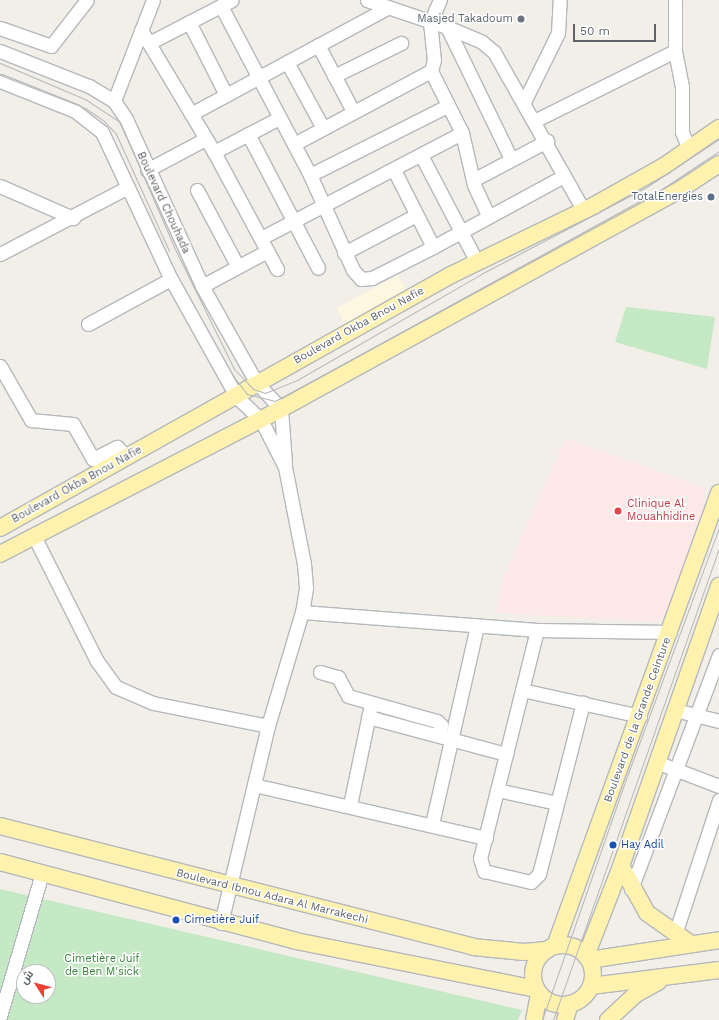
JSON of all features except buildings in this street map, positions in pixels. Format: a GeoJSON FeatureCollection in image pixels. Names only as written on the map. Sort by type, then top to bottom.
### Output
{"type":"FeatureCollection","features":[{"type":"Feature","properties":{"kind":"main road","name":"Boulevard Okba Bnou Nafie"},"geometry":{"type":"LineString","coordinates":[[0,528],[96,465],[127,457],[236,396],[256,382],[477,262],[584,211],[690,149],[719,128]]}},
{"type":"Feature","properties":{"kind":"main road"},"geometry":{"type":"LineString","coordinates":[[0,554],[261,420],[678,191],[719,164]]}},
{"type":"Feature","properties":{"kind":"main road","name":"Boulevard de la Grande Ceinture"},"geometry":{"type":"LineString","coordinates":[[551,948],[640,716],[719,493]]}},
{"type":"Feature","properties":{"kind":"main road"},"geometry":{"type":"LineString","coordinates":[[587,958],[621,866],[656,762],[719,586]]}},
{"type":"Feature","properties":{"kind":"main road","name":"Boulevard Ibnou Adara Al Marrakechi"},"geometry":{"type":"LineString","coordinates":[[0,826],[230,887],[473,947],[512,952],[551,948]]}},
{"type":"Feature","properties":{"kind":"main road"},"geometry":{"type":"LineString","coordinates":[[0,862],[221,923],[428,970],[538,991],[551,1003],[570,1004],[580,1000],[591,986],[593,972],[587,958],[571,946],[551,948],[536,961],[538,991],[534,1020]]}},
{"type":"Feature","properties":{"kind":"main road"},"geometry":{"type":"LineString","coordinates":[[621,866],[631,889],[647,913],[691,944]]}},
{"type":"Feature","properties":{"kind":"main road"},"geometry":{"type":"LineString","coordinates":[[587,958],[719,940]]}},
{"type":"Feature","properties":{"kind":"main road"},"geometry":{"type":"LineString","coordinates":[[591,986],[666,978],[719,970]]}},
{"type":"Feature","properties":{"kind":"main road"},"geometry":{"type":"LineString","coordinates":[[608,1020],[636,994],[666,978]]}},
{"type":"Feature","properties":{"kind":"main road"},"geometry":{"type":"LineString","coordinates":[[565,1020],[570,1004]]}},
{"type":"Feature","properties":{"kind":"street"},"geometry":{"type":"LineString","coordinates":[[114,100],[153,0]]}},
{"type":"Feature","properties":{"kind":"street"},"geometry":{"type":"LineString","coordinates":[[367,0],[430,23],[447,27],[482,42],[494,52],[547,141],[564,176],[584,211]]}},
{"type":"Feature","properties":{"kind":"street"},"geometry":{"type":"LineString","coordinates":[[440,0],[430,23],[434,60],[431,71],[447,106],[462,133],[473,180],[488,215]]}},
{"type":"Feature","properties":{"kind":"street"},"geometry":{"type":"LineString","coordinates":[[524,102],[558,34],[560,0]]}},
{"type":"Feature","properties":{"kind":"street"},"geometry":{"type":"LineString","coordinates":[[675,0],[674,51],[682,86],[682,132],[690,149]]}},
{"type":"Feature","properties":{"kind":"street"},"geometry":{"type":"LineString","coordinates":[[0,28],[51,46],[80,2]]}},
{"type":"Feature","properties":{"kind":"street"},"geometry":{"type":"LineString","coordinates":[[149,43],[226,3],[279,118],[310,175],[344,253],[356,276],[366,280],[463,231],[488,215],[564,176]]}},
{"type":"Feature","properties":{"kind":"street"},"geometry":{"type":"LineString","coordinates":[[191,114],[387,8]]}},
{"type":"Feature","properties":{"kind":"street"},"geometry":{"type":"LineString","coordinates":[[189,22],[226,95]]}},
{"type":"Feature","properties":{"kind":"street"},"geometry":{"type":"LineString","coordinates":[[447,27],[511,159]]}},
{"type":"Feature","properties":{"kind":"street"},"geometry":{"type":"LineString","coordinates":[[141,30],[214,152],[277,269]]}},
{"type":"Feature","properties":{"kind":"street"},"geometry":{"type":"LineString","coordinates":[[334,76],[401,43]]}},
{"type":"Feature","properties":{"kind":"street"},"geometry":{"type":"LineString","coordinates":[[318,46],[353,112]]}},
{"type":"Feature","properties":{"kind":"street","name":"Boulevard Chouhada"},"geometry":{"type":"LineString","coordinates":[[0,51],[89,86],[114,100],[126,119],[147,170],[202,286],[256,382],[281,409]]}},
{"type":"Feature","properties":{"kind":"street"},"geometry":{"type":"LineString","coordinates":[[534,121],[674,51]]}},
{"type":"Feature","properties":{"kind":"street"},"geometry":{"type":"LineString","coordinates":[[287,62],[323,128]]}},
{"type":"Feature","properties":{"kind":"street"},"geometry":{"type":"LineString","coordinates":[[294,144],[431,71]]}},
{"type":"Feature","properties":{"kind":"street"},"geometry":{"type":"LineString","coordinates":[[0,81],[87,118],[102,132],[171,279],[236,396],[261,420],[285,467]]}},
{"type":"Feature","properties":{"kind":"street"},"geometry":{"type":"LineString","coordinates":[[310,175],[447,106]]}},
{"type":"Feature","properties":{"kind":"street"},"geometry":{"type":"LineString","coordinates":[[214,152],[279,118]]}},
{"type":"Feature","properties":{"kind":"street"},"geometry":{"type":"LineString","coordinates":[[261,238],[394,170],[462,133]]}},
{"type":"Feature","properties":{"kind":"street"},"geometry":{"type":"LineString","coordinates":[[248,134],[318,268]]}},
{"type":"Feature","properties":{"kind":"street"},"geometry":{"type":"LineString","coordinates":[[147,170],[205,139]]}},
{"type":"Feature","properties":{"kind":"street"},"geometry":{"type":"LineString","coordinates":[[473,180],[547,141]]}},
{"type":"Feature","properties":{"kind":"street"},"geometry":{"type":"LineString","coordinates":[[421,155],[463,231],[477,262]]}},
{"type":"Feature","properties":{"kind":"street"},"geometry":{"type":"LineString","coordinates":[[394,170],[432,247]]}},
{"type":"Feature","properties":{"kind":"street"},"geometry":{"type":"LineString","coordinates":[[0,186],[73,218]]}},
{"type":"Feature","properties":{"kind":"street"},"geometry":{"type":"LineString","coordinates":[[0,254],[73,218],[128,187]]}},
{"type":"Feature","properties":{"kind":"street"},"geometry":{"type":"LineString","coordinates":[[197,190],[238,267]]}},
{"type":"Feature","properties":{"kind":"street"},"geometry":{"type":"LineString","coordinates":[[344,253],[416,215]]}},
{"type":"Feature","properties":{"kind":"street"},"geometry":{"type":"LineString","coordinates":[[202,286],[267,251]]}},
{"type":"Feature","properties":{"kind":"street"},"geometry":{"type":"LineString","coordinates":[[88,324],[171,279]]}},
{"type":"Feature","properties":{"kind":"street"},"geometry":{"type":"LineString","coordinates":[[0,366],[31,420],[73,424],[96,465]]}},
{"type":"Feature","properties":{"kind":"street"},"geometry":{"type":"LineString","coordinates":[[221,923],[268,726],[302,612],[306,588],[304,564],[285,467],[286,436],[281,409]]}},
{"type":"Feature","properties":{"kind":"street"},"geometry":{"type":"LineString","coordinates":[[34,536],[97,661],[116,687],[153,702],[268,726]]}},
{"type":"Feature","properties":{"kind":"street"},"geometry":{"type":"LineString","coordinates":[[302,612],[537,630],[670,632]]}},
{"type":"Feature","properties":{"kind":"street"},"geometry":{"type":"LineString","coordinates":[[432,824],[453,738],[477,626]]}},
{"type":"Feature","properties":{"kind":"street"},"geometry":{"type":"LineString","coordinates":[[537,630],[480,858],[484,871],[531,882],[539,874],[583,703]]}},
{"type":"Feature","properties":{"kind":"street"},"geometry":{"type":"LineString","coordinates":[[631,889],[678,771],[719,655]]}},
{"type":"Feature","properties":{"kind":"street"},"geometry":{"type":"LineString","coordinates":[[320,672],[338,677],[348,696],[369,710],[439,734],[506,754]]}},
{"type":"Feature","properties":{"kind":"street"},"geometry":{"type":"LineString","coordinates":[[522,690],[640,716]]}},
{"type":"Feature","properties":{"kind":"street"},"geometry":{"type":"LineString","coordinates":[[350,805],[369,710]]}},
{"type":"Feature","properties":{"kind":"street"},"geometry":{"type":"LineString","coordinates":[[675,710],[719,721]]}},
{"type":"Feature","properties":{"kind":"street"},"geometry":{"type":"LineString","coordinates":[[656,762],[719,786]]}},
{"type":"Feature","properties":{"kind":"street"},"geometry":{"type":"LineString","coordinates":[[254,785],[350,805],[486,838]]}},
{"type":"Feature","properties":{"kind":"street"},"geometry":{"type":"LineString","coordinates":[[497,790],[557,803]]}},
{"type":"Feature","properties":{"kind":"street"},"geometry":{"type":"LineString","coordinates":[[675,934],[719,800]]}},
{"type":"Feature","properties":{"kind":"street"},"geometry":{"type":"LineString","coordinates":[[0,1013],[42,873]]}},
{"type":"Feature","properties":{"kind":"shaded area"},"geometry":{"type":"Polygon","coordinates":[[[398,275],[407,293],[346,326],[337,308],[398,275]]]}},
{"type":"Feature","properties":{"kind":"shaded area","name":"Clinique Al Mouahhidine"},"geometry":{"type":"Polygon","coordinates":[[[566,438],[706,488],[699,533],[668,616],[653,622],[496,613],[503,577],[566,438]]]}},
{"type":"Feature","properties":{"kind":"green space"},"geometry":{"type":"Polygon","coordinates":[[[626,307],[715,317],[707,369],[615,342],[626,307]]]}},
{"type":"Feature","properties":{"kind":"green space","name":"Cimetière Juif de Ben M'sick"},"geometry":{"type":"Polygon","coordinates":[[[0,889],[522,1010],[518,1020],[0,1020],[0,889]]]}},
{"type":"Feature","properties":{"kind":"tram line"},"geometry":{"type":"LineString","coordinates":[[0,63],[85,99],[120,122],[174,247],[234,369],[253,389],[265,393],[297,380],[481,274],[645,188],[719,139]]}},
{"type":"Feature","properties":{"kind":"tram line"},"geometry":{"type":"LineString","coordinates":[[0,75],[85,108],[104,121],[116,134],[169,251]]}},
{"type":"Feature","properties":{"kind":"tram line"},"geometry":{"type":"LineString","coordinates":[[233,376],[247,394],[275,401],[650,197],[719,151]]}},
{"type":"Feature","properties":{"kind":"tram line"},"geometry":{"type":"LineString","coordinates":[[542,1020],[626,779],[719,528]]}},
{"type":"Feature","properties":{"kind":"tram line"},"geometry":{"type":"LineString","coordinates":[[553,1020],[719,548]]}},
{"type":"Feature","properties":{"kind":"place","name":"Masjed Takadoum"},"geometry":{"type":"Point","coordinates":[521,19]}},
{"type":"Feature","properties":{"kind":"place","name":"TotalEnergies"},"geometry":{"type":"Point","coordinates":[711,197]}},
{"type":"Feature","properties":{"kind":"place","name":"Clinique Al Mouahhidine"},"geometry":{"type":"Point","coordinates":[618,511]}},
{"type":"Feature","properties":{"kind":"place","name":"Hay Adil"},"geometry":{"type":"Point","coordinates":[613,845]}},
{"type":"Feature","properties":{"kind":"place","name":"Cimetière Juif"},"geometry":{"type":"Point","coordinates":[176,920]}}]}
